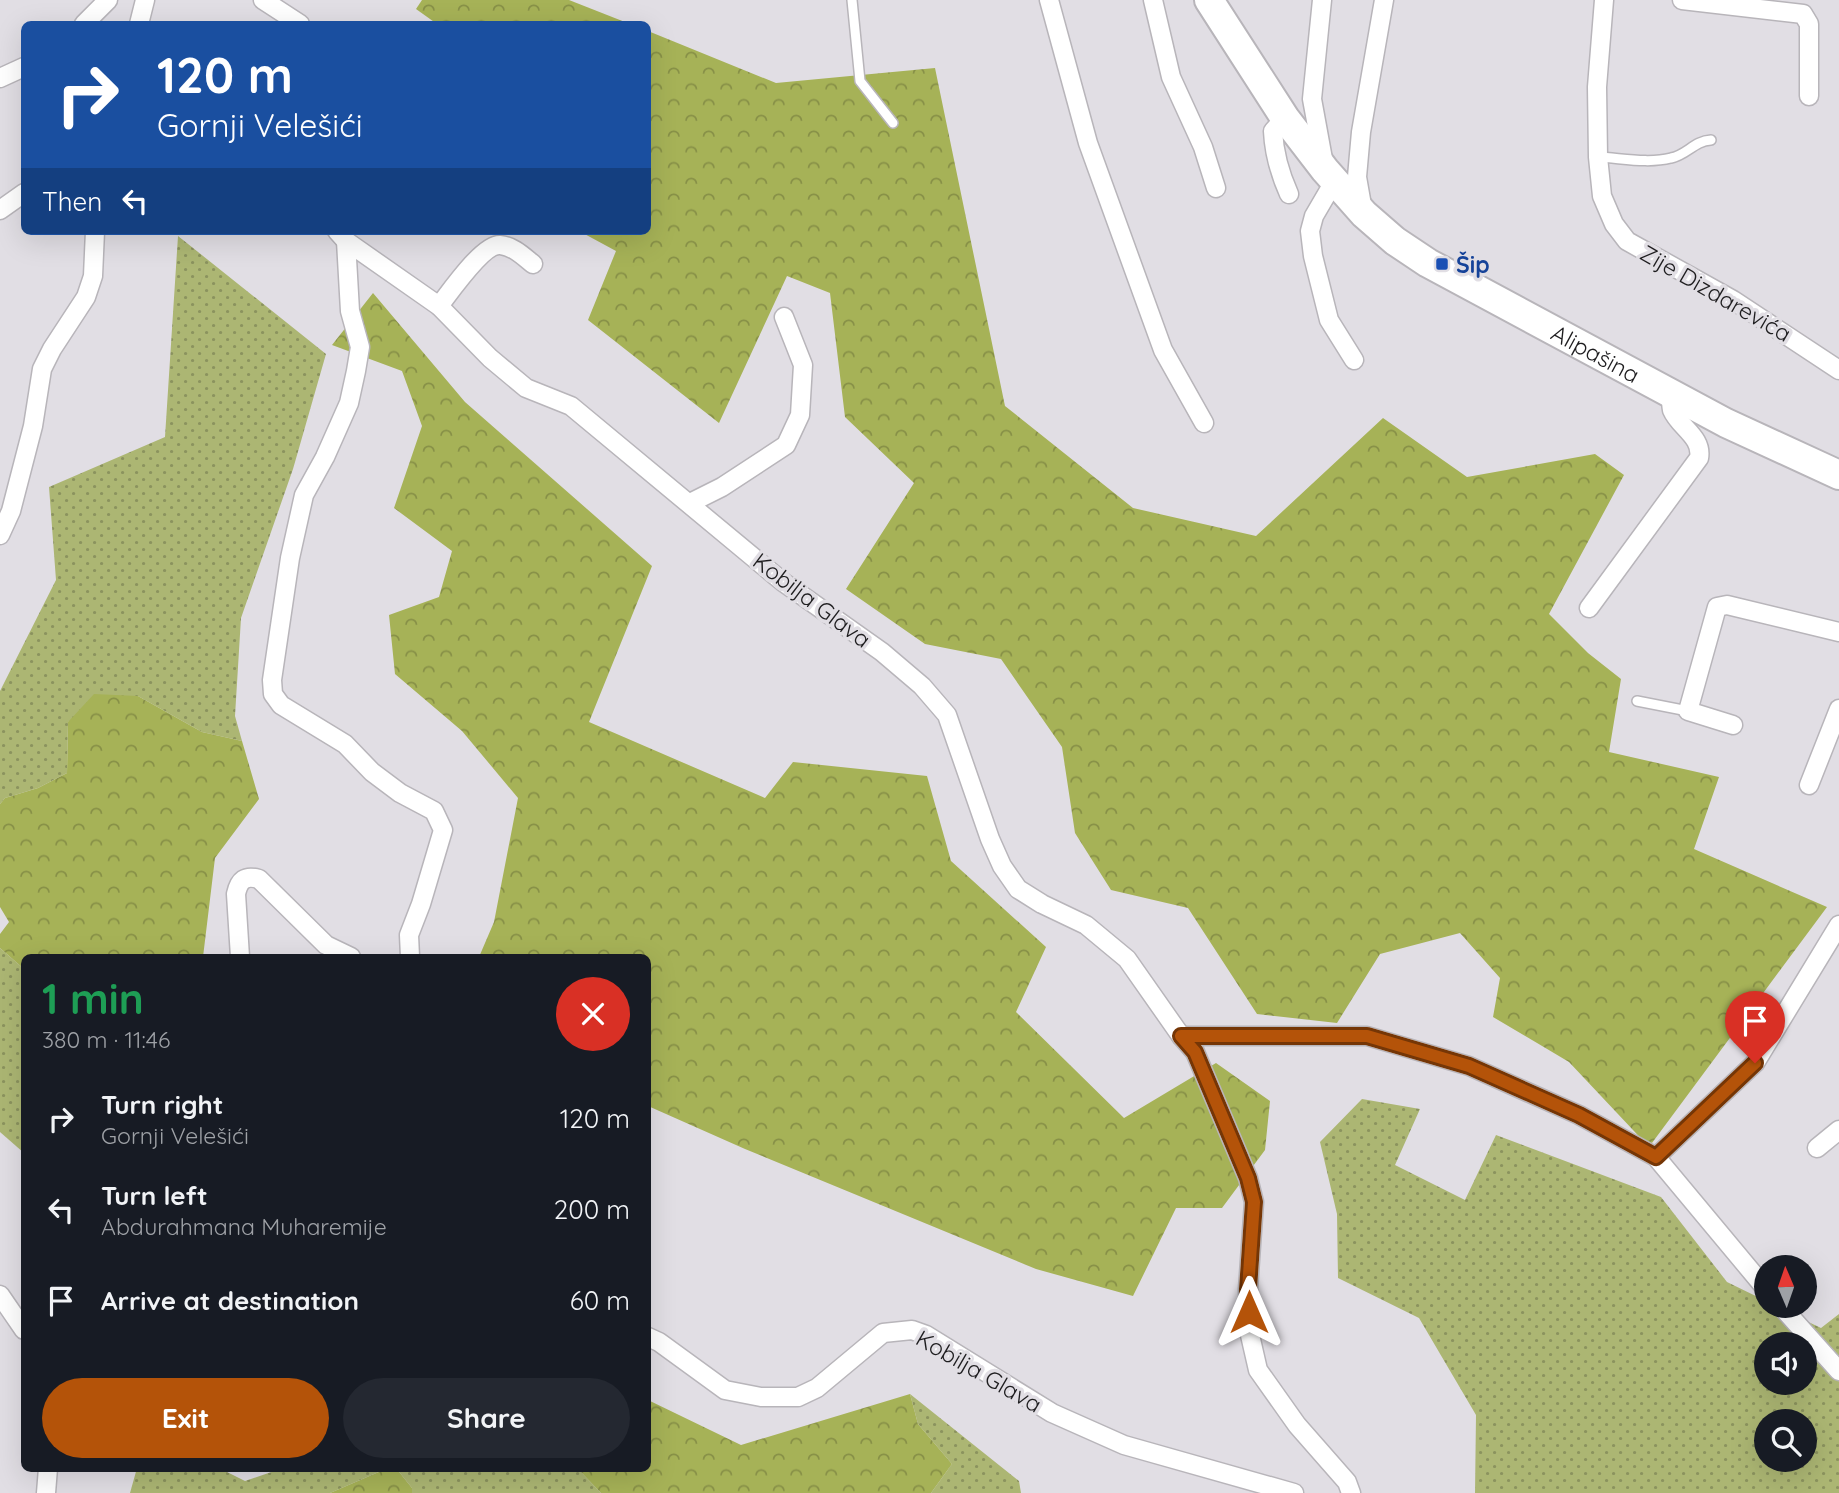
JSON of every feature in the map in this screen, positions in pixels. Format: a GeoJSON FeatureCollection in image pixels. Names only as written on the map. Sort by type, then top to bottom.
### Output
{"type":"FeatureCollection","features":[{"type":"Feature","properties":{"kind":"main road","name":"Alipašina"},"geometry":{"type":"LineString","coordinates":[[1209,0],[1285,118],[1364,214],[1395,241],[1428,264],[1726,423],[1839,475]]}},
{"type":"Feature","properties":{"kind":"street"},"geometry":{"type":"LineString","coordinates":[[87,21],[108,0]]}},
{"type":"Feature","properties":{"kind":"street"},"geometry":{"type":"LineString","coordinates":[[140,21],[145,0]]}},
{"type":"Feature","properties":{"kind":"street"},"geometry":{"type":"LineString","coordinates":[[263,0],[295,21]]}},
{"type":"Feature","properties":{"kind":"street"},"geometry":{"type":"LineString","coordinates":[[1049,0],[1088,143],[1163,350],[1204,423]]}},
{"type":"Feature","properties":{"kind":"street"},"geometry":{"type":"LineString","coordinates":[[1153,0],[1171,77],[1203,148],[1216,188]]}},
{"type":"Feature","properties":{"kind":"street"},"geometry":{"type":"LineString","coordinates":[[1322,0],[1312,99],[1330,175],[1310,231],[1312,256],[1329,320],[1354,360]]}},
{"type":"Feature","properties":{"kind":"street"},"geometry":{"type":"LineString","coordinates":[[1364,214],[1357,177],[1360,144],[1384,0]]}},
{"type":"Feature","properties":{"kind":"street","name":"Zije Dizdarevića"},"geometry":{"type":"LineString","coordinates":[[1604,0],[1597,87],[1598,158],[1602,196],[1614,223],[1627,241],[1734,300],[1838,367]]}},
{"type":"Feature","properties":{"kind":"street"},"geometry":{"type":"LineString","coordinates":[[1682,0],[1803,14],[1810,24],[1809,96]]}},
{"type":"Feature","properties":{"kind":"street"},"geometry":{"type":"LineString","coordinates":[[0,78],[21,68]]}},
{"type":"Feature","properties":{"kind":"street"},"geometry":{"type":"LineString","coordinates":[[1285,118],[1273,131],[1273,144],[1281,177],[1289,194]]}},
{"type":"Feature","properties":{"kind":"street"},"geometry":{"type":"LineString","coordinates":[[0,211],[21,195]]}},
{"type":"Feature","properties":{"kind":"street"},"geometry":{"type":"LineString","coordinates":[[0,535],[11,512],[33,426],[42,369],[86,297],[93,275],[95,235]]}},
{"type":"Feature","properties":{"kind":"street","name":"Kobilja Glava"},"geometry":{"type":"LineString","coordinates":[[341,236],[439,306],[510,376],[536,393],[572,406],[783,582],[882,652],[922,686],[947,715],[970,787],[1002,866],[1018,889],[1086,925],[1127,959],[1195,1052],[1248,1178],[1254,1202],[1248,1289],[1250,1335],[1258,1370],[1297,1425],[1347,1482],[1351,1493]]}},
{"type":"Feature","properties":{"kind":"street","name":"Kobilja Glava"},"geometry":{"type":"LineString","coordinates":[[341,236],[350,311],[360,348],[349,403],[325,457],[304,495],[290,558],[272,680],[273,694],[281,705],[345,744],[372,772],[400,793],[434,811],[440,820],[443,830],[409,935],[410,954]]}},
{"type":"Feature","properties":{"kind":"street"},"geometry":{"type":"LineString","coordinates":[[439,306],[486,249],[498,245],[517,250],[533,264]]}},
{"type":"Feature","properties":{"kind":"street"},"geometry":{"type":"LineString","coordinates":[[691,503],[722,487],[786,445],[800,415],[803,365],[784,317]]}},
{"type":"Feature","properties":{"kind":"street"},"geometry":{"type":"LineString","coordinates":[[1589,608],[1699,458],[1701,451],[1698,443],[1673,411],[1670,393]]}},
{"type":"Feature","properties":{"kind":"street"},"geometry":{"type":"LineString","coordinates":[[1733,725],[1688,711],[1717,607],[1727,605],[1839,632]]}},
{"type":"Feature","properties":{"kind":"street"},"geometry":{"type":"LineString","coordinates":[[1809,785],[1839,709]]}},
{"type":"Feature","properties":{"kind":"street"},"geometry":{"type":"LineString","coordinates":[[240,954],[236,894],[243,879],[251,877],[259,879],[326,945],[345,954]]}},
{"type":"Feature","properties":{"kind":"street"},"geometry":{"type":"LineString","coordinates":[[1656,1157],[1755,1063],[1839,925]]}},
{"type":"Feature","properties":{"kind":"street"},"geometry":{"type":"LineString","coordinates":[[1181,1036],[1367,1036],[1469,1066],[1579,1115],[1656,1157],[1754,1275]]}},
{"type":"Feature","properties":{"kind":"street"},"geometry":{"type":"LineString","coordinates":[[1817,1148],[1839,1130]]}},
{"type":"Feature","properties":{"kind":"street"},"geometry":{"type":"LineString","coordinates":[[0,1295],[21,1326]]}},
{"type":"Feature","properties":{"kind":"street"},"geometry":{"type":"LineString","coordinates":[[1792,1318],[1839,1371]]}},
{"type":"Feature","properties":{"kind":"street","name":"Kobilja Glava"},"geometry":{"type":"LineString","coordinates":[[651,1338],[725,1390],[761,1397],[798,1397],[817,1388],[883,1333],[912,1329],[1052,1413],[1124,1445],[1294,1493]]}},
{"type":"Feature","properties":{"kind":"street"},"geometry":{"type":"LineString","coordinates":[[47,1493],[48,1472]]}},
{"type":"Feature","properties":{"kind":"lane"},"geometry":{"type":"LineString","coordinates":[[852,0],[860,81],[893,123]]}},
{"type":"Feature","properties":{"kind":"lane"},"geometry":{"type":"LineString","coordinates":[[1598,158],[1668,159],[1685,153],[1697,143],[1711,140]]}},
{"type":"Feature","properties":{"kind":"lane"},"geometry":{"type":"LineString","coordinates":[[1637,701],[1688,711]]}},
{"type":"Feature","properties":{"kind":"green space"},"geometry":{"type":"Polygon","coordinates":[[[422,0],[569,0],[622,21],[433,21],[416,9],[422,0]]]}},
{"type":"Feature","properties":{"kind":"green space"},"geometry":{"type":"Polygon","coordinates":[[[651,32],[776,83],[935,68],[1005,406],[1133,508],[1256,536],[1383,418],[1467,477],[1595,454],[1624,475],[1549,614],[1588,653],[1621,679],[1609,752],[1719,777],[1694,849],[1827,907],[1649,1147],[1569,1062],[1493,1017],[1500,978],[1460,933],[1380,954],[1337,1023],[1257,1014],[1188,908],[1111,890],[1075,833],[1062,747],[1001,659],[925,644],[846,589],[914,483],[845,417],[830,293],[787,276],[719,423],[588,320],[616,251],[586,235],[651,235],[651,32]]]}},
{"type":"Feature","properties":{"kind":"green space"},"geometry":{"type":"Polygon","coordinates":[[[178,236],[326,354],[293,469],[241,618],[235,716],[242,741],[202,732],[138,696],[68,722],[67,773],[38,788],[5,798],[0,804],[0,691],[56,580],[49,487],[165,437],[178,236]]]}},
{"type":"Feature","properties":{"kind":"green space"},"geometry":{"type":"Polygon","coordinates":[[[373,293],[465,402],[652,566],[589,722],[765,798],[793,762],[927,776],[951,861],[1046,947],[1016,1012],[1124,1118],[1216,1063],[1270,1101],[1265,1150],[1222,1208],[1176,1208],[1133,1296],[1036,1269],[651,1107],[651,954],[480,954],[494,922],[518,798],[462,731],[395,674],[389,615],[439,597],[452,551],[394,508],[422,426],[402,371],[332,345],[373,293]]]}},
{"type":"Feature","properties":{"kind":"green space"},"geometry":{"type":"Polygon","coordinates":[[[94,694],[138,696],[202,732],[242,741],[259,799],[215,858],[203,954],[21,954],[21,966],[0,948],[0,934],[9,922],[0,907],[0,804],[5,798],[38,788],[67,773],[68,722],[94,694]]]}},
{"type":"Feature","properties":{"kind":"green space"},"geometry":{"type":"Polygon","coordinates":[[[0,948],[21,966],[21,1150],[0,1132],[0,948]]]}},
{"type":"Feature","properties":{"kind":"green space"},"geometry":{"type":"Polygon","coordinates":[[[1362,1099],[1420,1109],[1395,1165],[1465,1200],[1496,1135],[1661,1197],[1727,1282],[1754,1295],[1754,1318],[1800,1318],[1821,1328],[1839,1314],[1839,1493],[1475,1493],[1476,1415],[1419,1318],[1338,1278],[1337,1214],[1320,1142],[1362,1099]]]}},
{"type":"Feature","properties":{"kind":"green space"},"geometry":{"type":"Polygon","coordinates":[[[910,1394],[1019,1481],[1021,1493],[931,1493],[952,1464],[918,1424],[910,1394]]]}},
{"type":"Feature","properties":{"kind":"green space"},"geometry":{"type":"Polygon","coordinates":[[[910,1394],[918,1424],[952,1464],[931,1493],[601,1493],[581,1472],[651,1472],[651,1401],[741,1445],[910,1394]]]}},
{"type":"Feature","properties":{"kind":"green space"},"geometry":{"type":"Polygon","coordinates":[[[136,1472],[227,1472],[245,1481],[271,1472],[379,1472],[330,1493],[130,1493],[136,1472]]]}},
{"type":"Feature","properties":{"kind":"green space"},"geometry":{"type":"Polygon","coordinates":[[[379,1472],[399,1472],[412,1488],[412,1493],[330,1493],[379,1472]]]}},
{"type":"Feature","properties":{"kind":"green space"},"geometry":{"type":"Polygon","coordinates":[[[399,1472],[581,1472],[601,1493],[412,1493],[412,1488],[399,1472]]]}},
{"type":"Feature","properties":{"kind":"place","name":"Šip"},"geometry":{"type":"Point","coordinates":[1442,264]}},
{"type":"Feature","properties":{"kind":"route"},"geometry":{"type":"LineString","coordinates":[[1249,1312],[1254,1202],[1248,1178],[1195,1052],[1181,1036],[1367,1036],[1469,1066],[1579,1115],[1656,1157],[1755,1063]]}}]}
